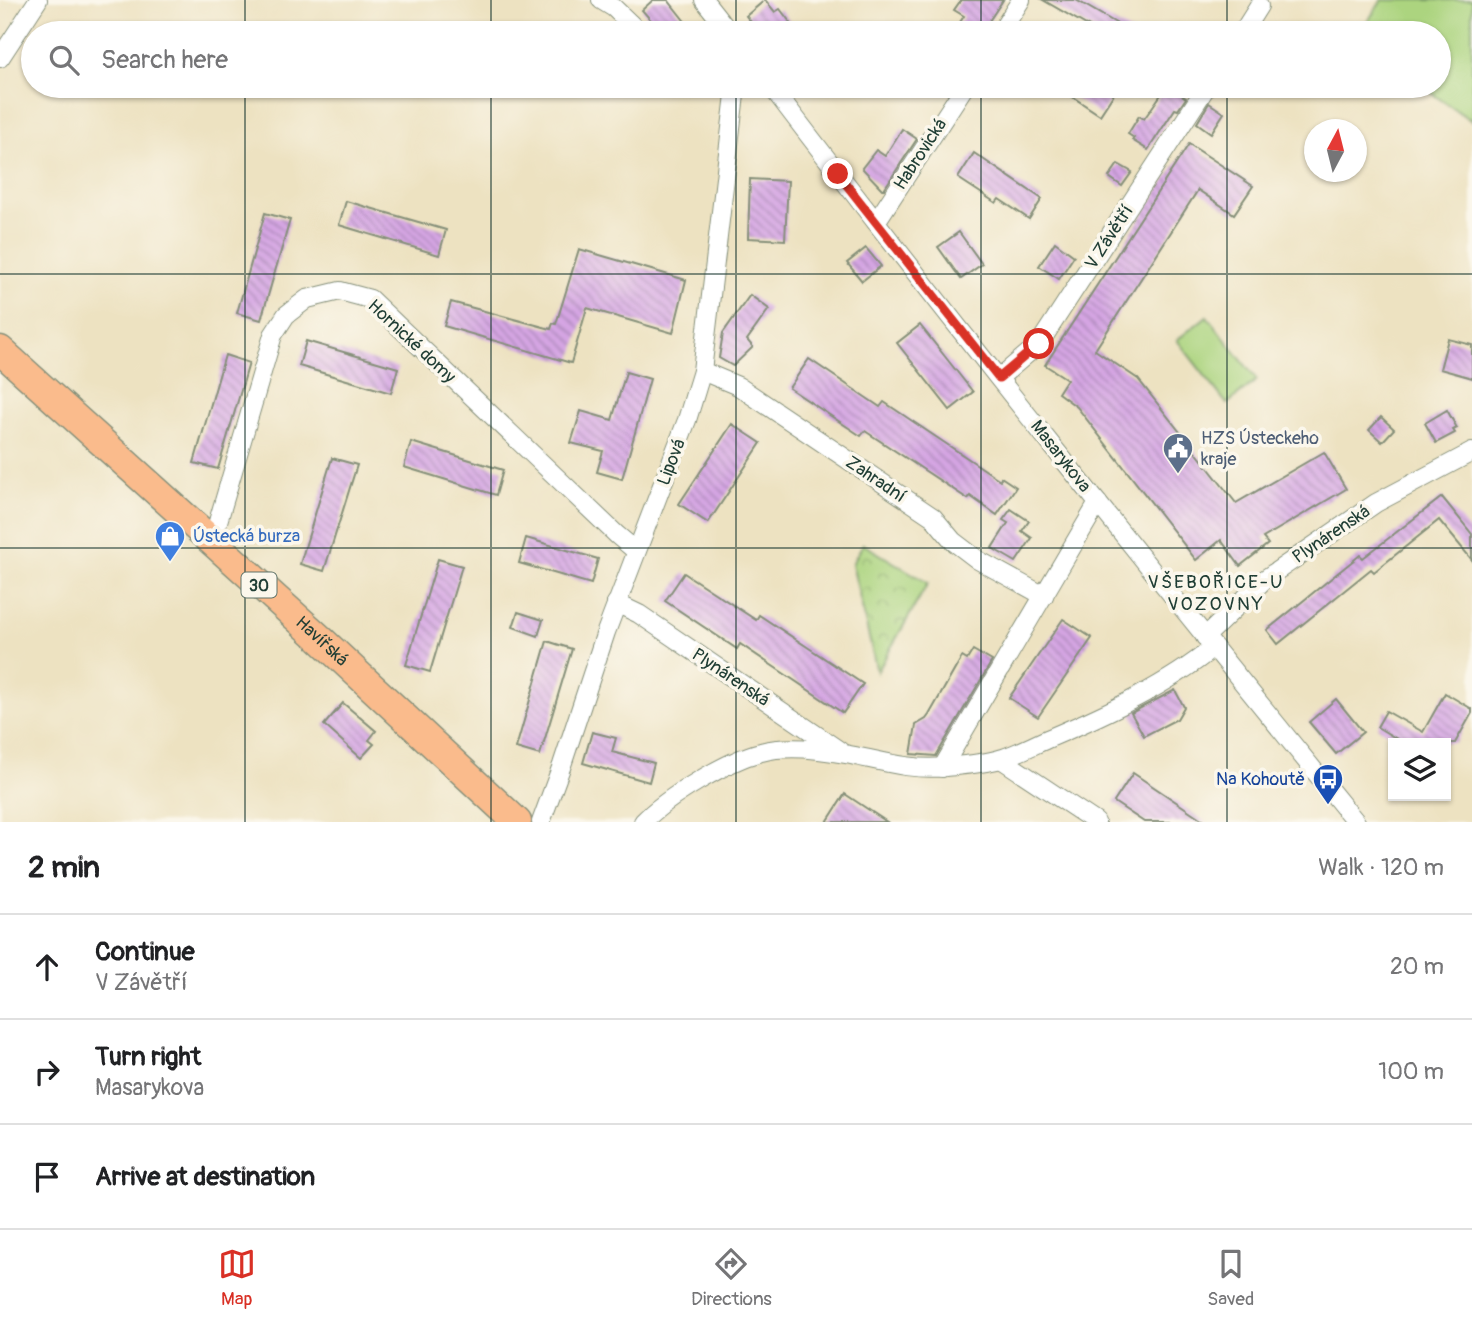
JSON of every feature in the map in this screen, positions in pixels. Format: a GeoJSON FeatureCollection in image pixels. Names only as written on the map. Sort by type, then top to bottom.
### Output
{"type":"FeatureCollection","features":[{"type":"Feature","properties":{"kind":"main road","name":"Havířská"},"geometry":{"type":"LineString","coordinates":[[0,350],[317,636],[517,822]]}},
{"type":"Feature","properties":{"kind":"street"},"geometry":{"type":"LineString","coordinates":[[24,21],[38,0]]}},
{"type":"Feature","properties":{"kind":"street"},"geometry":{"type":"LineString","coordinates":[[601,0],[628,21]]}},
{"type":"Feature","properties":{"kind":"street"},"geometry":{"type":"LineString","coordinates":[[704,0],[721,21]]}},
{"type":"Feature","properties":{"kind":"street"},"geometry":{"type":"LineString","coordinates":[[1008,21],[1021,0]]}},
{"type":"Feature","properties":{"kind":"street"},"geometry":{"type":"LineString","coordinates":[[1250,21],[1259,6]]}},
{"type":"Feature","properties":{"kind":"street"},"geometry":{"type":"LineString","coordinates":[[0,58],[21,26]]}},
{"type":"Feature","properties":{"kind":"street","name":"Lipová"},"geometry":{"type":"LineString","coordinates":[[541,822],[597,656],[687,420],[702,372],[735,98]]}},
{"type":"Feature","properties":{"kind":"street","name":"Masarykova"},"geometry":{"type":"LineString","coordinates":[[780,98],[1098,503],[1356,822]]}},
{"type":"Feature","properties":{"kind":"street","name":"Habrovická"},"geometry":{"type":"LineString","coordinates":[[876,222],[957,98]]}},
{"type":"Feature","properties":{"kind":"street","name":"V Závětří"},"geometry":{"type":"LineString","coordinates":[[999,378],[1039,344],[1199,98]]}},
{"type":"Feature","properties":{"kind":"street","name":"Hornické domy"},"geometry":{"type":"LineString","coordinates":[[212,542],[273,335],[286,314],[307,299],[340,290],[370,299],[636,551]]}},
{"type":"Feature","properties":{"kind":"street","name":"Zahradní"},"geometry":{"type":"LineString","coordinates":[[702,372],[738,386],[933,517],[953,541],[978,560],[1044,596]]}},
{"type":"Feature","properties":{"kind":"street","name":"Plynárenská"},"geometry":{"type":"LineString","coordinates":[[643,822],[694,784],[721,768],[761,751],[803,748],[916,768],[942,768],[1001,759],[1090,721],[1175,675],[1210,642],[1265,579],[1376,503],[1472,452]]}},
{"type":"Feature","properties":{"kind":"street"},"geometry":{"type":"LineString","coordinates":[[942,768],[1098,503]]}},
{"type":"Feature","properties":{"kind":"street","name":"Plynárenská"},"geometry":{"type":"LineString","coordinates":[[616,603],[639,614],[843,753]]}},
{"type":"Feature","properties":{"kind":"street"},"geometry":{"type":"LineString","coordinates":[[1001,759],[1096,822]]}},
{"type":"Feature","properties":{"kind":"green space"},"geometry":{"type":"Polygon","coordinates":[[[1382,0],[1472,0],[1472,121],[1438,98],[1451,98],[1451,21],[1368,21],[1382,0]]]}},
{"type":"Feature","properties":{"kind":"green space"},"geometry":{"type":"Polygon","coordinates":[[[1207,316],[1257,380],[1227,404],[1177,340],[1207,316]]]}},
{"type":"Feature","properties":{"kind":"green space"},"geometry":{"type":"Polygon","coordinates":[[[863,544],[928,583],[877,672],[852,564],[863,544]]]}},
{"type":"Feature","properties":{"kind":"building"},"geometry":{"type":"Polygon","coordinates":[[[653,0],[668,0],[685,21],[652,21],[642,10],[653,0]]]}},
{"type":"Feature","properties":{"kind":"building"},"geometry":{"type":"Polygon","coordinates":[[[765,0],[775,12],[780,9],[789,21],[750,21],[746,16],[765,0]]]}},
{"type":"Feature","properties":{"kind":"building"},"geometry":{"type":"Polygon","coordinates":[[[961,0],[1003,0],[989,21],[961,21],[964,16],[954,10],[961,0]]]}},
{"type":"Feature","properties":{"kind":"building"},"geometry":{"type":"Polygon","coordinates":[[[1043,0],[1076,0],[1112,21],[1079,21],[1043,0]]]}},
{"type":"Feature","properties":{"kind":"building"},"geometry":{"type":"Polygon","coordinates":[[[1074,98],[1111,98],[1100,115],[1074,98]]]}},
{"type":"Feature","properties":{"kind":"building"},"geometry":{"type":"Polygon","coordinates":[[[1159,98],[1186,98],[1178,110],[1175,109],[1148,150],[1132,140],[1134,138],[1128,134],[1139,116],[1144,119],[1159,98]]]}},
{"type":"Feature","properties":{"kind":"building"},"geometry":{"type":"Polygon","coordinates":[[[1209,103],[1224,113],[1211,133],[1197,123],[1209,103]]]}},
{"type":"Feature","properties":{"kind":"building"},"geometry":{"type":"Polygon","coordinates":[[[902,129],[917,139],[882,189],[862,168],[876,150],[885,156],[902,129]]]}},
{"type":"Feature","properties":{"kind":"building"},"geometry":{"type":"Polygon","coordinates":[[[1189,144],[1253,186],[1234,214],[1198,190],[1095,350],[1138,379],[1236,503],[1324,452],[1346,489],[1263,538],[1268,544],[1240,566],[1221,540],[1196,560],[1077,407],[1058,393],[1067,379],[1045,365],[1189,144]]]}},
{"type":"Feature","properties":{"kind":"building"},"geometry":{"type":"Polygon","coordinates":[[[974,153],[1042,199],[1029,219],[999,199],[996,203],[958,178],[974,153]]]}},
{"type":"Feature","properties":{"kind":"building"},"geometry":{"type":"Polygon","coordinates":[[[1118,164],[1132,172],[1122,186],[1109,177],[1118,164]]]}},
{"type":"Feature","properties":{"kind":"building"},"geometry":{"type":"Polygon","coordinates":[[[750,179],[788,181],[785,240],[748,238],[750,179]]]}},
{"type":"Feature","properties":{"kind":"building"},"geometry":{"type":"Polygon","coordinates":[[[346,201],[446,230],[439,255],[339,225],[346,201]]]}},
{"type":"Feature","properties":{"kind":"building"},"geometry":{"type":"Polygon","coordinates":[[[265,213],[290,220],[261,320],[237,313],[265,213]]]}},
{"type":"Feature","properties":{"kind":"building"},"geometry":{"type":"Polygon","coordinates":[[[959,232],[982,264],[961,279],[938,247],[959,232]]]}},
{"type":"Feature","properties":{"kind":"building"},"geometry":{"type":"Polygon","coordinates":[[[1055,242],[1074,256],[1059,279],[1039,266],[1055,242]]]}},
{"type":"Feature","properties":{"kind":"building"},"geometry":{"type":"Polygon","coordinates":[[[866,248],[881,266],[862,281],[847,263],[866,248]]]}},
{"type":"Feature","properties":{"kind":"building"},"geometry":{"type":"Polygon","coordinates":[[[579,249],[686,280],[673,333],[587,308],[571,363],[444,326],[451,302],[551,329],[553,323],[556,324],[579,249]]]}},
{"type":"Feature","properties":{"kind":"building"},"geometry":{"type":"Polygon","coordinates":[[[750,295],[769,309],[747,340],[753,347],[733,366],[719,358],[723,333],[750,295]]]}},
{"type":"Feature","properties":{"kind":"building"},"geometry":{"type":"Polygon","coordinates":[[[920,325],[973,392],[950,410],[897,343],[920,325]]]}},
{"type":"Feature","properties":{"kind":"building"},"geometry":{"type":"Polygon","coordinates":[[[1448,339],[1472,345],[1472,378],[1440,369],[1448,339]]]}},
{"type":"Feature","properties":{"kind":"building"},"geometry":{"type":"Polygon","coordinates":[[[306,341],[398,368],[391,393],[299,366],[306,341]]]}},
{"type":"Feature","properties":{"kind":"building"},"geometry":{"type":"Polygon","coordinates":[[[225,355],[249,363],[218,469],[194,463],[225,355]]]}},
{"type":"Feature","properties":{"kind":"building"},"geometry":{"type":"Polygon","coordinates":[[[809,359],[880,407],[884,402],[1000,480],[1001,477],[1016,487],[997,515],[865,431],[861,436],[789,388],[809,359]]]}},
{"type":"Feature","properties":{"kind":"building"},"geometry":{"type":"Polygon","coordinates":[[[626,372],[650,379],[622,479],[597,472],[603,451],[571,443],[581,411],[612,420],[626,372]]]}},
{"type":"Feature","properties":{"kind":"building"},"geometry":{"type":"Polygon","coordinates":[[[1447,410],[1457,428],[1453,430],[1455,433],[1436,443],[1425,423],[1447,410]]]}},
{"type":"Feature","properties":{"kind":"building"},"geometry":{"type":"Polygon","coordinates":[[[1381,417],[1394,429],[1382,442],[1369,430],[1381,417]]]}},
{"type":"Feature","properties":{"kind":"building"},"geometry":{"type":"Polygon","coordinates":[[[732,424],[761,443],[708,523],[679,504],[732,424]]]}},
{"type":"Feature","properties":{"kind":"building"},"geometry":{"type":"Polygon","coordinates":[[[411,442],[503,470],[496,495],[404,467],[411,442]]]}},
{"type":"Feature","properties":{"kind":"building"},"geometry":{"type":"Polygon","coordinates":[[[332,458],[357,465],[324,571],[300,564],[332,458]]]}},
{"type":"Feature","properties":{"kind":"building"},"geometry":{"type":"Polygon","coordinates":[[[1442,497],[1472,534],[1472,560],[1439,520],[1374,572],[1371,569],[1278,644],[1267,630],[1360,555],[1363,558],[1442,497]]]}},
{"type":"Feature","properties":{"kind":"building"},"geometry":{"type":"Polygon","coordinates":[[[1011,509],[1029,521],[1022,531],[1032,538],[1016,562],[992,548],[1008,523],[1003,520],[1011,509]]]}},
{"type":"Feature","properties":{"kind":"building"},"geometry":{"type":"Polygon","coordinates":[[[526,538],[598,559],[591,584],[519,563],[526,538]]]}},
{"type":"Feature","properties":{"kind":"building"},"geometry":{"type":"Polygon","coordinates":[[[438,559],[462,566],[430,672],[406,665],[438,559]]]}},
{"type":"Feature","properties":{"kind":"building"},"geometry":{"type":"Polygon","coordinates":[[[684,573],[756,620],[759,615],[863,684],[843,713],[740,644],[737,649],[665,601],[684,573]]]}},
{"type":"Feature","properties":{"kind":"building"},"geometry":{"type":"Polygon","coordinates":[[[518,612],[543,620],[538,636],[513,627],[518,612]]]}},
{"type":"Feature","properties":{"kind":"building"},"geometry":{"type":"Polygon","coordinates":[[[1063,619],[1092,638],[1038,717],[1009,698],[1063,619]]]}},
{"type":"Feature","properties":{"kind":"building"},"geometry":{"type":"Polygon","coordinates":[[[547,641],[572,649],[540,755],[516,748],[547,641]]]}},
{"type":"Feature","properties":{"kind":"building"},"geometry":{"type":"Polygon","coordinates":[[[973,650],[992,661],[936,756],[911,754],[916,725],[929,715],[962,657],[967,660],[973,650]]]}},
{"type":"Feature","properties":{"kind":"building"},"geometry":{"type":"Polygon","coordinates":[[[1175,690],[1184,707],[1177,719],[1144,736],[1131,713],[1175,690]]]}},
{"type":"Feature","properties":{"kind":"building"},"geometry":{"type":"Polygon","coordinates":[[[1445,693],[1472,709],[1455,743],[1451,743],[1451,738],[1396,738],[1377,727],[1386,711],[1423,732],[1445,693]]]}},
{"type":"Feature","properties":{"kind":"building"},"geometry":{"type":"Polygon","coordinates":[[[1336,699],[1363,732],[1336,754],[1309,722],[1336,699]]]}},
{"type":"Feature","properties":{"kind":"building"},"geometry":{"type":"Polygon","coordinates":[[[343,703],[376,731],[369,740],[374,744],[361,758],[324,725],[343,703]]]}},
{"type":"Feature","properties":{"kind":"building"},"geometry":{"type":"Polygon","coordinates":[[[592,732],[616,738],[612,752],[654,763],[649,782],[583,763],[592,732]]]}},
{"type":"Feature","properties":{"kind":"building"},"geometry":{"type":"Polygon","coordinates":[[[1133,773],[1206,822],[1144,822],[1114,802],[1133,773]]]}},
{"type":"Feature","properties":{"kind":"building"},"geometry":{"type":"Polygon","coordinates":[[[845,794],[887,822],[827,822],[845,794]]]}},
{"type":"Feature","properties":{"kind":"place","name":"HZS Ústeckeho kraje"},"geometry":{"type":"Point","coordinates":[1178,475]}},
{"type":"Feature","properties":{"kind":"place","name":"Ústecká burza"},"geometry":{"type":"Point","coordinates":[170,563]}},
{"type":"Feature","properties":{"kind":"place","name":"Na Kohoutě"},"geometry":{"type":"Point","coordinates":[1328,806]}},
{"type":"Feature","properties":{"kind":"district","name":"VŠEBOŘICE-U VOZOVNY"},"geometry":{"type":"Point","coordinates":[1216,592]}},
{"type":"Feature","properties":{"kind":"route"},"geometry":{"type":"LineString","coordinates":[[838,174],[999,378],[1039,344]]}}]}
